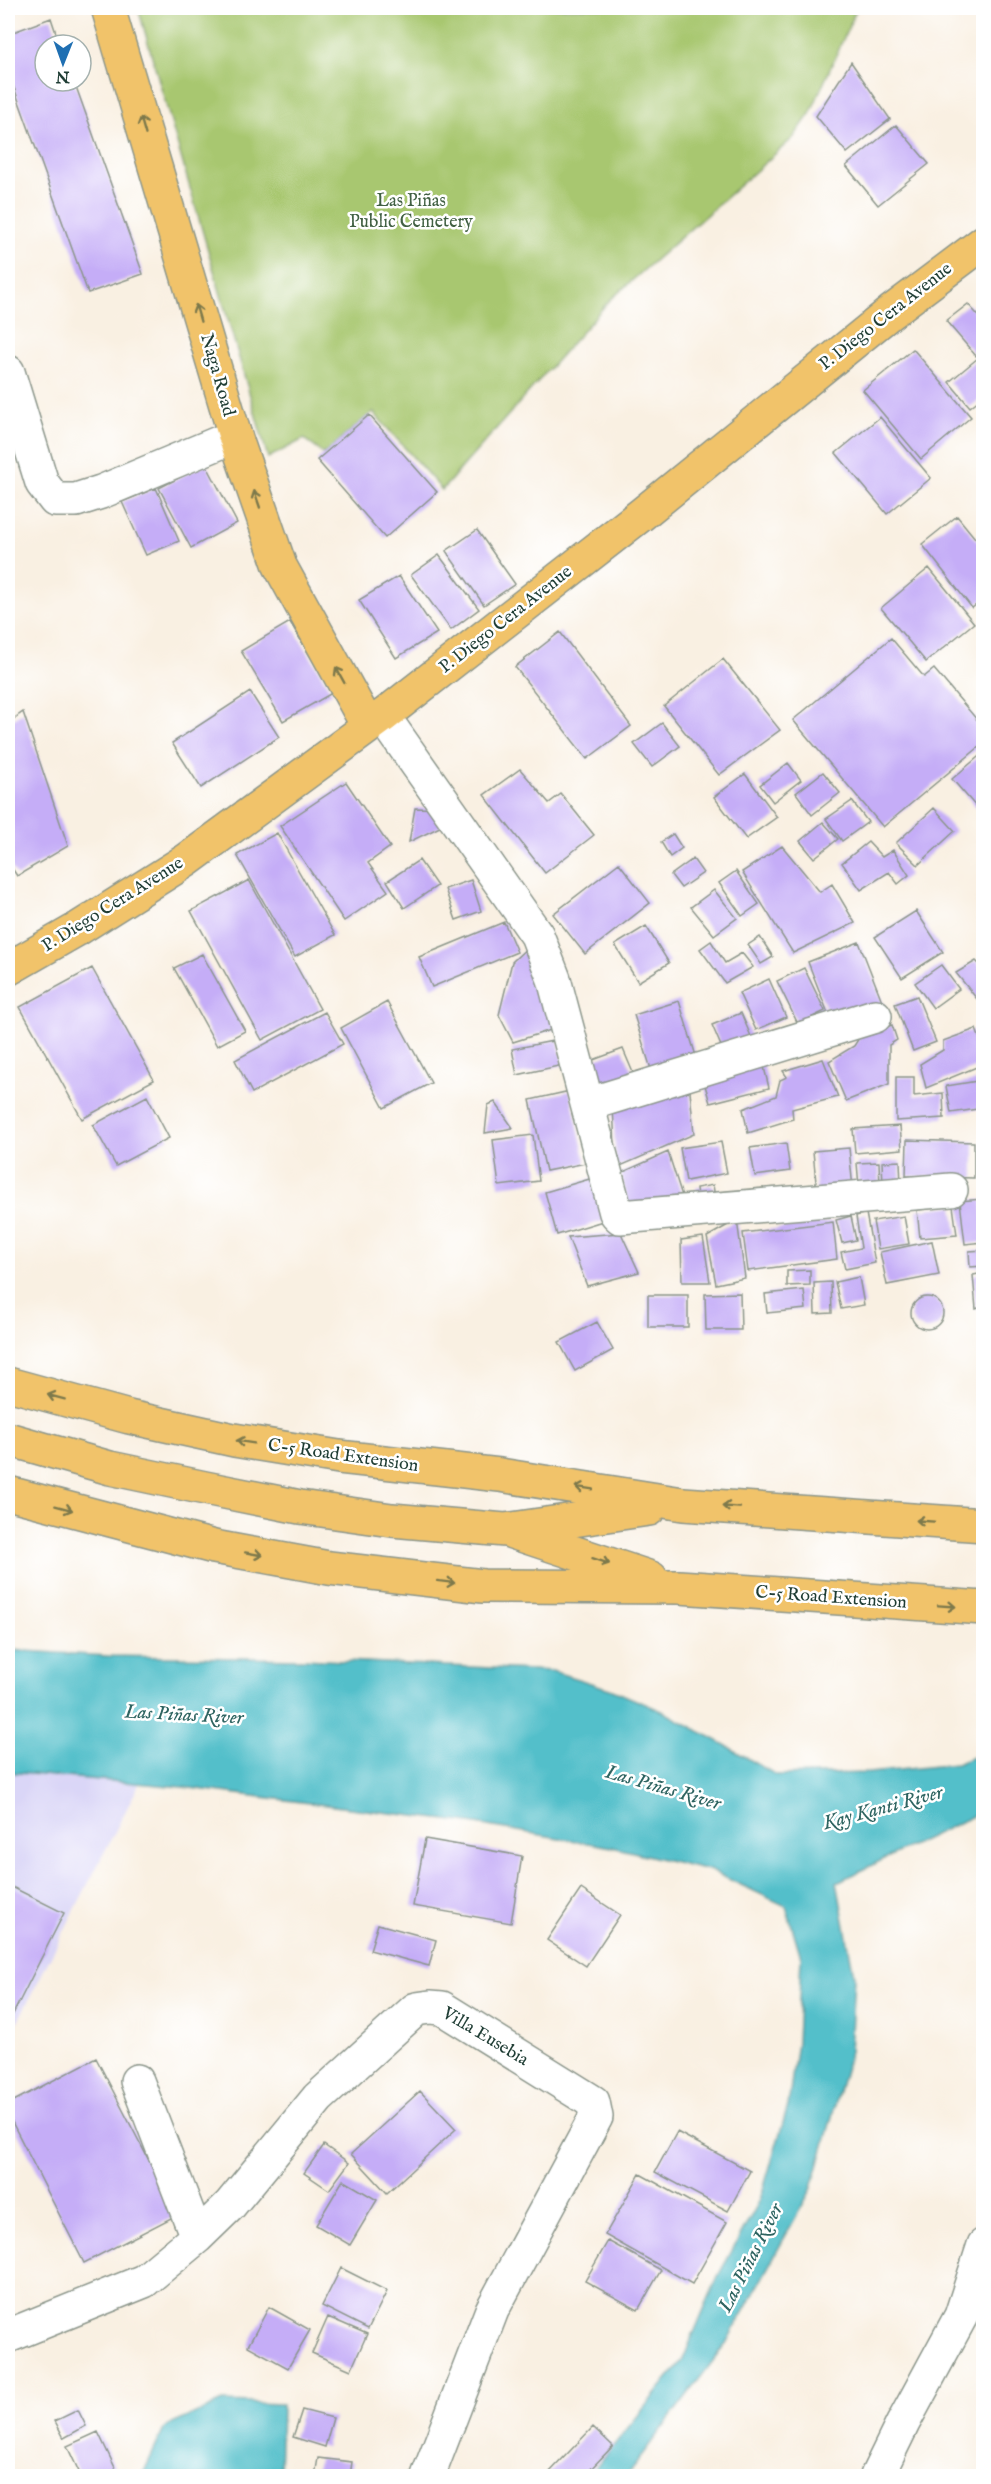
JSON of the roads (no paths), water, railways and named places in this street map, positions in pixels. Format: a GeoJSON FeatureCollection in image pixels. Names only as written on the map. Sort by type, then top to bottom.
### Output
{"type":"FeatureCollection","features":[{"type":"Feature","properties":{"kind":"main road","name":"Naga Road"},"geometry":{"type":"LineString","coordinates":[[108,8],[235,436],[280,566],[375,721]]}},
{"type":"Feature","properties":{"kind":"main road","name":"P. Diego Cera Avenue"},"geometry":{"type":"LineString","coordinates":[[8,969],[76,930],[187,860],[375,721],[642,514],[891,312],[984,242]]}},
{"type":"Feature","properties":{"kind":"main road","name":"C-5 Road Extension"},"geometry":{"type":"LineString","coordinates":[[8,1384],[129,1417],[234,1440],[339,1457],[500,1475],[683,1504],[984,1525]]}},
{"type":"Feature","properties":{"kind":"main road","name":"C-5 Road Extension"},"geometry":{"type":"LineString","coordinates":[[8,1438],[110,1468],[300,1507],[392,1520],[505,1530],[679,1587]]}},
{"type":"Feature","properties":{"kind":"main road","name":"C-5 Road Extension"},"geometry":{"type":"LineString","coordinates":[[8,1493],[214,1547],[329,1568],[483,1586],[679,1587],[984,1608]]}},
{"type":"Feature","properties":{"kind":"main road","name":"C-5 Road Extension"},"geometry":{"type":"LineString","coordinates":[[505,1530],[683,1504]]}},
{"type":"Feature","properties":{"kind":"street"},"geometry":{"type":"LineString","coordinates":[[8,372],[42,483],[55,500],[76,500],[101,492],[235,436]]}},
{"type":"Feature","properties":{"kind":"street"},"geometry":{"type":"LineString","coordinates":[[375,721],[537,935],[554,979],[589,1104],[615,1213],[620,1217],[951,1190]]}},
{"type":"Feature","properties":{"kind":"street"},"geometry":{"type":"LineString","coordinates":[[589,1104],[875,1016]]}},
{"type":"Feature","properties":{"kind":"street","name":"Villa Eusebia"},"geometry":{"type":"LineString","coordinates":[[8,2336],[144,2281],[197,2238],[230,2205],[318,2098],[416,2009],[442,2008],[593,2102],[596,2117],[492,2310],[428,2476]]}},
{"type":"Feature","properties":{"kind":"street"},"geometry":{"type":"LineString","coordinates":[[137,2081],[197,2238]]}},
{"type":"Feature","properties":{"kind":"street"},"geometry":{"type":"LineString","coordinates":[[877,2476],[961,2316],[984,2246]]}},
{"type":"Feature","properties":{"kind":"water"},"geometry":{"type":"Polygon","coordinates":[[[8,1650],[108,1656],[303,1659],[552,1671],[610,1689],[662,1711],[776,1775],[869,1773],[956,1764],[983,1753],[983,1811],[837,1882],[854,1976],[850,2052],[812,2188],[725,2345],[626,2476],[589,2476],[682,2361],[718,2276],[760,2200],[788,2106],[797,2042],[801,1957],[786,1906],[709,1870],[612,1847],[470,1823],[182,1787],[8,1772],[8,1650]]]}},
{"type":"Feature","properties":{"kind":"water"},"geometry":{"type":"Polygon","coordinates":[[[223,2402],[282,2404],[280,2476],[142,2476],[165,2427],[223,2402]]]}},
{"type":"Feature","properties":{"kind":"park label","name":"Las Piñas Public Cemetery"},"geometry":{"type":"Point","coordinates":[411,211]}},
{"type":"Feature","properties":{"kind":"water label","name":"Las Piñas River"},"geometry":{"type":"Point","coordinates":[184,1715]}},
{"type":"Feature","properties":{"kind":"water label","name":"Las Piñas River"},"geometry":{"type":"Point","coordinates":[663,1788]}},
{"type":"Feature","properties":{"kind":"water label","name":"Kay Kanti River"},"geometry":{"type":"Point","coordinates":[883,1808]}},
{"type":"Feature","properties":{"kind":"water label","name":"Las Piñas River"},"geometry":{"type":"Point","coordinates":[751,2258]}}]}
